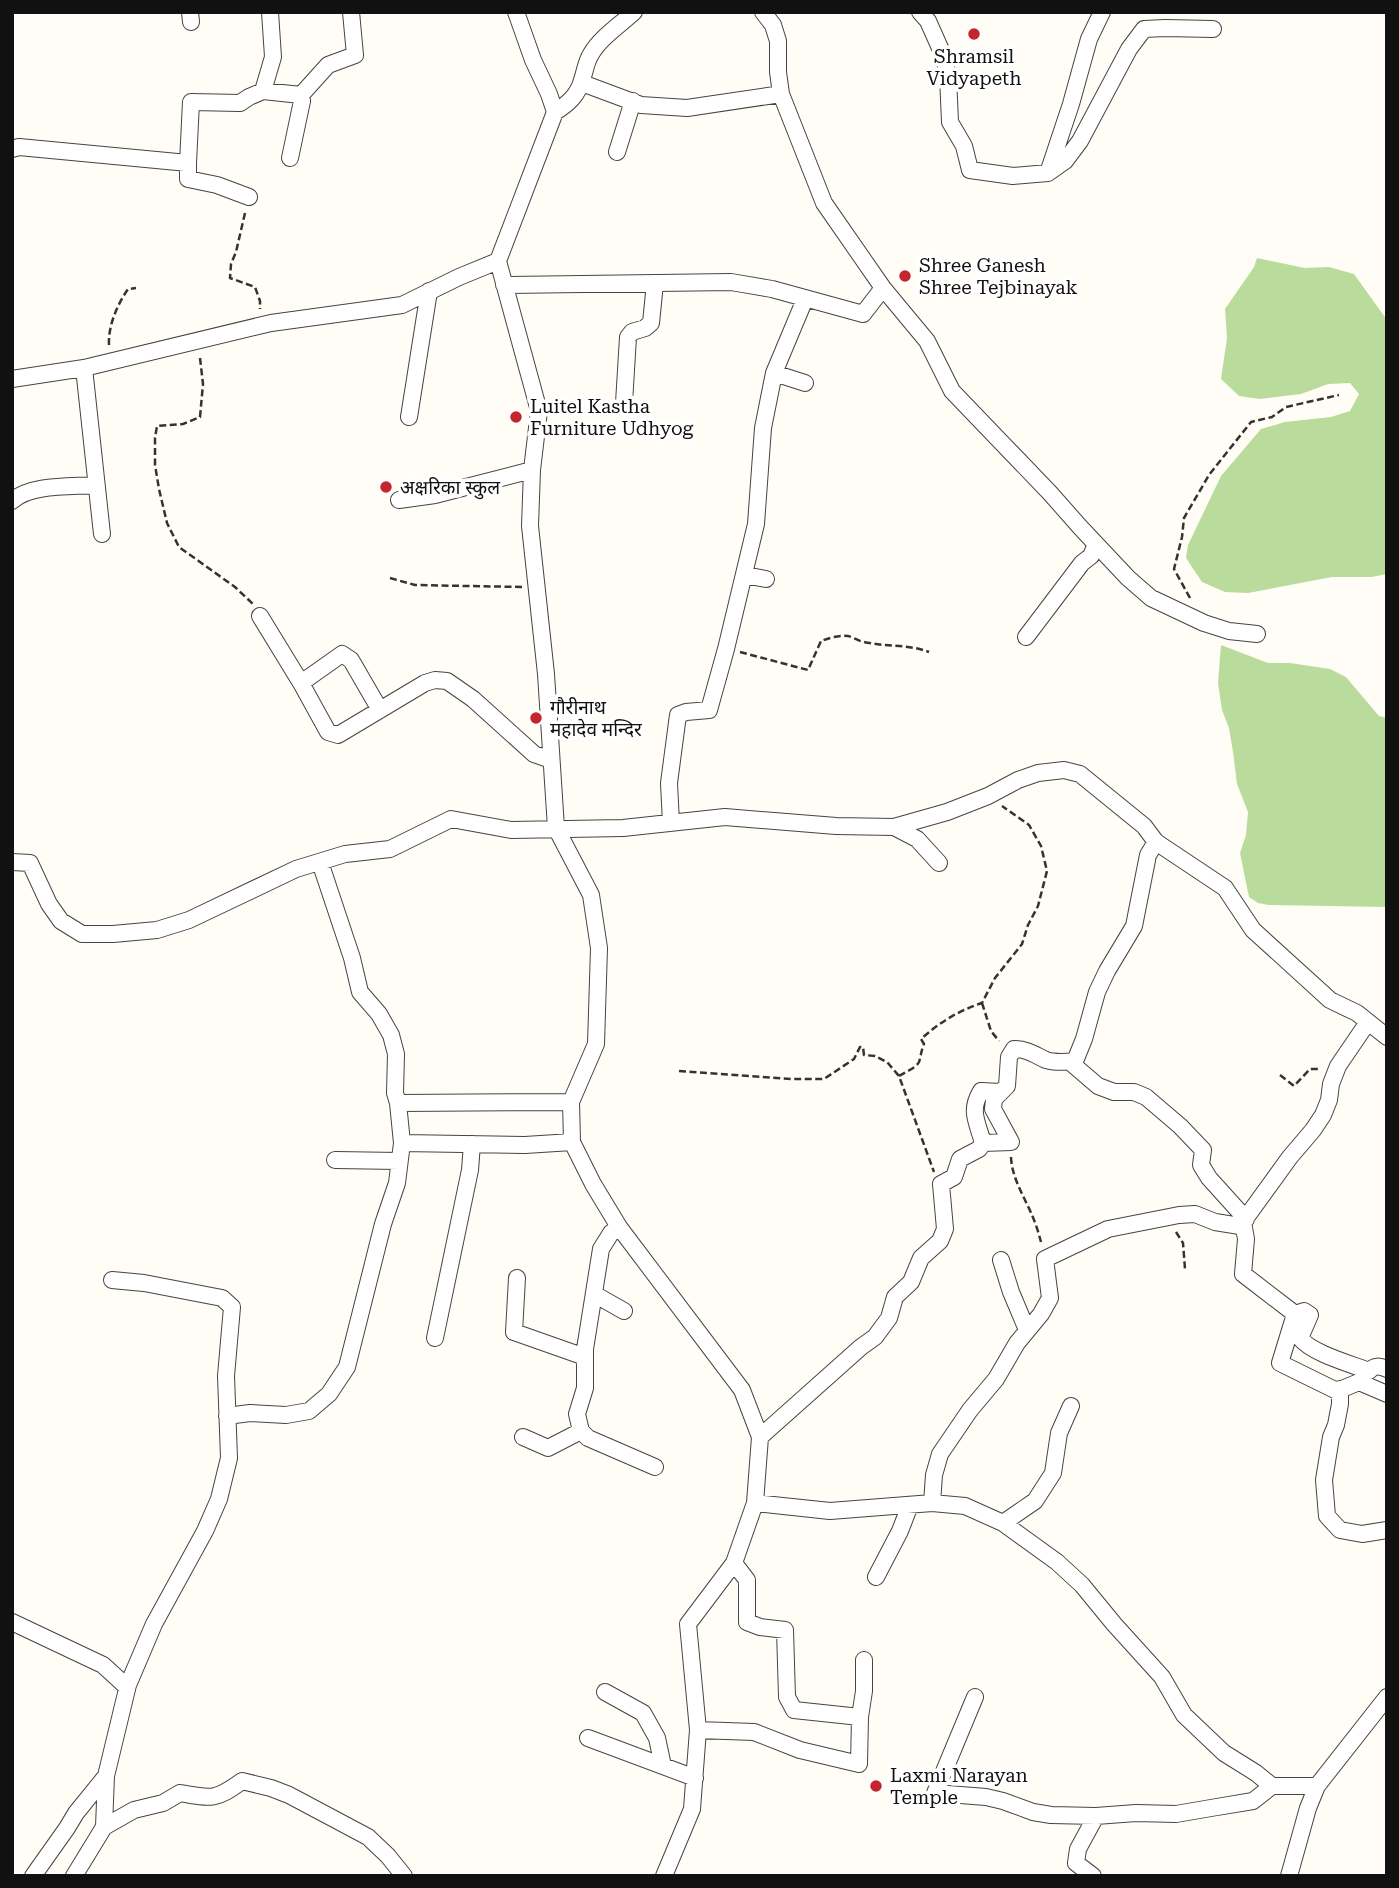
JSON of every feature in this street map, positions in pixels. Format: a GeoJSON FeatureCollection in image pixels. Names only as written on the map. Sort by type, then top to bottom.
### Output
{"type":"FeatureCollection","features":[{"type":"Feature","properties":{"kind":"street"},"geometry":{"type":"LineString","coordinates":[[263,91],[273,57],[270,12]]}},
{"type":"Feature","properties":{"kind":"street"},"geometry":{"type":"LineString","coordinates":[[300,95],[328,65],[355,55],[351,12]]}},
{"type":"Feature","properties":{"kind":"street"},"geometry":{"type":"LineString","coordinates":[[516,12],[555,112],[498,261],[539,411],[532,470],[530,526],[546,674],[556,828],[591,895],[600,948],[596,1044],[571,1102],[572,1142],[619,1227],[741,1390],[760,1437],[755,1503],[734,1563],[688,1624],[698,1730],[695,1778],[692,1809],[666,1875]]}},
{"type":"Feature","properties":{"kind":"street"},"geometry":{"type":"LineString","coordinates":[[555,112],[568,104],[582,83],[585,65],[592,52],[634,12]]}},
{"type":"Feature","properties":{"kind":"street"},"geometry":{"type":"LineString","coordinates":[[763,12],[774,25],[778,41],[781,94],[824,203],[883,288],[927,341],[952,391],[1051,493],[1128,578],[1151,598],[1204,623],[1228,631],[1257,634]]}},
{"type":"Feature","properties":{"kind":"street"},"geometry":{"type":"LineString","coordinates":[[920,12],[928,20],[944,57],[948,76],[950,122],[964,146],[970,170],[1013,176],[1048,173],[1065,162],[1080,141],[1129,49],[1144,29],[1213,29]]}},
{"type":"Feature","properties":{"kind":"street"},"geometry":{"type":"LineString","coordinates":[[1048,173],[1089,39],[1102,12]]}},
{"type":"Feature","properties":{"kind":"street"},"geometry":{"type":"LineString","coordinates":[[582,83],[641,105],[687,108],[781,94]]}},
{"type":"Feature","properties":{"kind":"street"},"geometry":{"type":"LineString","coordinates":[[249,197],[217,185],[188,179],[191,102],[240,103],[263,91],[300,95]]}},
{"type":"Feature","properties":{"kind":"street"},"geometry":{"type":"LineString","coordinates":[[290,158],[302,102],[300,95]]}},
{"type":"Feature","properties":{"kind":"street"},"geometry":{"type":"LineString","coordinates":[[617,152],[633,102]]}},
{"type":"Feature","properties":{"kind":"street"},"geometry":{"type":"LineString","coordinates":[[12,149],[19,147],[188,163]]}},
{"type":"Feature","properties":{"kind":"street"},"geometry":{"type":"LineString","coordinates":[[12,379],[84,368],[259,326],[402,305],[498,261]]}},
{"type":"Feature","properties":{"kind":"street"},"geometry":{"type":"LineString","coordinates":[[504,285],[731,282],[772,289],[863,314],[883,288]]}},
{"type":"Feature","properties":{"kind":"street"},"geometry":{"type":"LineString","coordinates":[[624,403],[628,337],[650,323],[655,283]]}},
{"type":"Feature","properties":{"kind":"street"},"geometry":{"type":"LineString","coordinates":[[409,417],[429,291]]}},
{"type":"Feature","properties":{"kind":"street"},"geometry":{"type":"LineString","coordinates":[[671,823],[669,783],[678,715],[709,710],[755,524],[763,428],[774,373],[805,299]]}},
{"type":"Feature","properties":{"kind":"street"},"geometry":{"type":"LineString","coordinates":[[84,368],[102,534]]}},
{"type":"Feature","properties":{"kind":"street"},"geometry":{"type":"LineString","coordinates":[[774,373],[805,383]]}},
{"type":"Feature","properties":{"kind":"street"},"geometry":{"type":"LineString","coordinates":[[399,500],[435,495],[532,470]]}},
{"type":"Feature","properties":{"kind":"street"},"geometry":{"type":"LineString","coordinates":[[12,501],[31,490],[96,485]]}},
{"type":"Feature","properties":{"kind":"street"},"geometry":{"type":"LineString","coordinates":[[1026,637],[1082,563],[1091,556],[1096,544]]}},
{"type":"Feature","properties":{"kind":"street"},"geometry":{"type":"LineString","coordinates":[[744,575],[766,579]]}},
{"type":"Feature","properties":{"kind":"street"},"geometry":{"type":"LineString","coordinates":[[261,616],[328,732],[338,735],[425,683],[447,681],[473,699],[534,754],[551,760]]}},
{"type":"Feature","properties":{"kind":"street"},"geometry":{"type":"LineString","coordinates":[[300,683],[342,654],[351,660],[380,710]]}},
{"type":"Feature","properties":{"kind":"street"},"geometry":{"type":"LineString","coordinates":[[12,862],[30,863],[49,904],[61,921],[82,933],[113,934],[157,930],[189,920],[296,869],[345,854],[390,849],[452,819],[511,830],[623,828],[724,817],[836,826],[894,827],[947,812],[1038,773],[1064,770],[1080,775],[1144,826],[1156,842],[1225,888],[1253,930],[1330,1000],[1357,1013],[1387,1037]]}},
{"type":"Feature","properties":{"kind":"street"},"geometry":{"type":"LineString","coordinates":[[894,827],[917,839],[939,863]]}},
{"type":"Feature","properties":{"kind":"street"},"geometry":{"type":"LineString","coordinates":[[983,1143],[1012,1142],[993,1109],[994,1099],[1007,1086],[1009,1057],[1014,1049],[1024,1049],[1048,1061],[1075,1061],[1084,1040],[1097,992],[1134,926],[1148,855],[1156,842]]}},
{"type":"Feature","properties":{"kind":"street"},"geometry":{"type":"LineString","coordinates":[[227,1416],[250,1413],[286,1415],[309,1411],[329,1394],[347,1367],[383,1224],[397,1182],[402,1143],[395,1093],[396,1054],[391,1035],[379,1014],[360,992],[352,958],[320,862]]}},
{"type":"Feature","properties":{"kind":"street"},"geometry":{"type":"LineString","coordinates":[[932,1503],[934,1475],[940,1454],[980,1409],[1017,1343],[1041,1314],[1050,1298],[1045,1259],[1108,1229],[1178,1215],[1195,1213],[1215,1222],[1240,1226],[1323,1115],[1338,1066],[1368,1022]]}},
{"type":"Feature","properties":{"kind":"street"},"geometry":{"type":"LineString","coordinates":[[1070,1062],[1098,1086],[1114,1093],[1134,1092],[1146,1097],[1203,1150],[1201,1166],[1244,1220],[1247,1239],[1243,1273],[1295,1314]]}},
{"type":"Feature","properties":{"kind":"street"},"geometry":{"type":"LineString","coordinates":[[760,1437],[860,1347],[875,1337],[889,1318],[895,1297],[911,1282],[921,1258],[940,1241],[945,1229],[941,1184],[954,1177],[960,1159],[979,1149],[983,1143],[974,1103],[981,1091],[1001,1092]]}},
{"type":"Feature","properties":{"kind":"street"},"geometry":{"type":"LineString","coordinates":[[398,1102],[571,1102]]}},
{"type":"Feature","properties":{"kind":"street"},"geometry":{"type":"LineString","coordinates":[[402,1143],[526,1145],[572,1142]]}},
{"type":"Feature","properties":{"kind":"street"},"geometry":{"type":"LineString","coordinates":[[435,1338],[466,1193],[472,1144]]}},
{"type":"Feature","properties":{"kind":"street"},"geometry":{"type":"LineString","coordinates":[[335,1160],[399,1161]]}},
{"type":"Feature","properties":{"kind":"street"},"geometry":{"type":"LineString","coordinates":[[619,1227],[611,1233],[601,1249],[585,1357],[585,1388],[577,1414],[581,1431],[588,1438],[654,1467]]}},
{"type":"Feature","properties":{"kind":"street"},"geometry":{"type":"LineString","coordinates":[[1001,1260],[1027,1331]]}},
{"type":"Feature","properties":{"kind":"street"},"geometry":{"type":"LineString","coordinates":[[517,1278],[514,1332],[585,1357]]}},
{"type":"Feature","properties":{"kind":"street"},"geometry":{"type":"LineString","coordinates":[[104,1827],[106,1776],[127,1687],[154,1624],[205,1531],[219,1499],[229,1458],[226,1376],[232,1307],[222,1298],[144,1283],[112,1280]]}},
{"type":"Feature","properties":{"kind":"street"},"geometry":{"type":"LineString","coordinates":[[594,1294],[624,1311]]}},
{"type":"Feature","properties":{"kind":"street"},"geometry":{"type":"LineString","coordinates":[[1295,1314],[1304,1311],[1310,1315],[1300,1338],[1311,1347],[1369,1371],[1374,1366],[1387,1369]]}},
{"type":"Feature","properties":{"kind":"street"},"geometry":{"type":"LineString","coordinates":[[1295,1314],[1280,1363],[1337,1391],[1359,1382],[1387,1394]]}},
{"type":"Feature","properties":{"kind":"street"},"geometry":{"type":"LineString","coordinates":[[1340,1389],[1340,1405],[1331,1437],[1324,1480],[1327,1516],[1340,1530],[1362,1534],[1387,1530]]}},
{"type":"Feature","properties":{"kind":"street"},"geometry":{"type":"LineString","coordinates":[[1003,1522],[1035,1501],[1052,1473],[1059,1433],[1072,1406]]}},
{"type":"Feature","properties":{"kind":"street"},"geometry":{"type":"LineString","coordinates":[[523,1437],[548,1448],[581,1431]]}},
{"type":"Feature","properties":{"kind":"street"},"geometry":{"type":"LineString","coordinates":[[755,1503],[830,1511],[932,1503],[965,1506],[1003,1522],[1057,1562],[1082,1585],[1162,1677],[1184,1715],[1223,1753],[1272,1786]]}},
{"type":"Feature","properties":{"kind":"street"},"geometry":{"type":"LineString","coordinates":[[876,1577],[910,1505]]}},
{"type":"Feature","properties":{"kind":"street"},"geometry":{"type":"LineString","coordinates":[[734,1563],[747,1580],[747,1622],[760,1627],[785,1630],[787,1697],[794,1710],[860,1717]]}},
{"type":"Feature","properties":{"kind":"street"},"geometry":{"type":"LineString","coordinates":[[12,1622],[103,1665],[127,1687]]}},
{"type":"Feature","properties":{"kind":"street"},"geometry":{"type":"LineString","coordinates":[[698,1730],[754,1732],[800,1750],[859,1764],[864,1660]]}},
{"type":"Feature","properties":{"kind":"street"},"geometry":{"type":"LineString","coordinates":[[605,1692],[643,1713],[657,1738],[663,1766]]}},
{"type":"Feature","properties":{"kind":"street"},"geometry":{"type":"LineString","coordinates":[[975,1697],[935,1793],[986,1797],[1051,1815],[1096,1816],[1136,1812],[1176,1814],[1253,1801],[1272,1786],[1317,1786]]}},
{"type":"Feature","properties":{"kind":"street"},"geometry":{"type":"LineString","coordinates":[[1289,1876],[1317,1786],[1387,1697]]}},
{"type":"Feature","properties":{"kind":"street"},"geometry":{"type":"LineString","coordinates":[[588,1738],[695,1778]]}},
{"type":"Feature","properties":{"kind":"street"},"geometry":{"type":"LineString","coordinates":[[33,1876],[76,1813],[106,1776]]}},
{"type":"Feature","properties":{"kind":"street"},"geometry":{"type":"LineString","coordinates":[[74,1876],[104,1827],[134,1810],[163,1803],[180,1793],[205,1797],[223,1795],[242,1781],[289,1795],[368,1837],[404,1876]]}},
{"type":"Feature","properties":{"kind":"street"},"geometry":{"type":"LineString","coordinates":[[1093,1876],[1076,1863],[1078,1849],[1096,1816]]}},
{"type":"Feature","properties":{"kind":"path"},"geometry":{"type":"LineString","coordinates":[[249,197],[236,253],[230,264],[230,278],[255,287],[260,301],[259,326]]}},
{"type":"Feature","properties":{"kind":"path"},"geometry":{"type":"LineString","coordinates":[[110,362],[108,338],[112,321],[121,298],[128,289],[136,288]]}},
{"type":"Feature","properties":{"kind":"path"},"geometry":{"type":"LineString","coordinates":[[198,340],[203,384],[200,416],[183,424],[157,426],[155,465],[159,489],[167,523],[179,547],[252,601],[261,616]]}},
{"type":"Feature","properties":{"kind":"path"},"geometry":{"type":"LineString","coordinates":[[1204,623],[1174,569],[1184,518],[1209,475],[1251,422],[1272,416],[1286,407],[1339,396]]}},
{"type":"Feature","properties":{"kind":"path"},"geometry":{"type":"LineString","coordinates":[[390,578],[415,585],[536,588]]}},
{"type":"Feature","properties":{"kind":"path"},"geometry":{"type":"LineString","coordinates":[[726,649],[808,670],[821,641],[830,638],[847,636],[864,642],[902,645],[929,652]]}},
{"type":"Feature","properties":{"kind":"path"},"geometry":{"type":"LineString","coordinates":[[899,1076],[919,1062],[919,1054],[924,1044],[921,1040],[932,1029],[960,1011],[982,1003],[995,978],[1022,944],[1038,906],[1047,871],[1041,846],[1028,825],[988,796]]}},
{"type":"Feature","properties":{"kind":"path"},"geometry":{"type":"LineString","coordinates":[[982,1003],[991,1031],[999,1041],[1010,1043],[1009,1057]]}},
{"type":"Feature","properties":{"kind":"path"},"geometry":{"type":"LineString","coordinates":[[679,1071],[824,1079],[855,1059],[860,1047],[863,1047],[864,1055],[875,1056],[887,1062],[899,1076],[928,1157],[941,1184]]}},
{"type":"Feature","properties":{"kind":"path"},"geometry":{"type":"LineString","coordinates":[[1280,1074],[1294,1086],[1310,1069],[1317,1068],[1333,1078]]}},
{"type":"Feature","properties":{"kind":"path"},"geometry":{"type":"LineString","coordinates":[[1012,1142],[1012,1166],[1035,1221],[1045,1259]]}},
{"type":"Feature","properties":{"kind":"path"},"geometry":{"type":"LineString","coordinates":[[1178,1215],[1176,1231],[1183,1243],[1185,1269]]}},
{"type":"Feature","properties":{"kind":"green space"},"geometry":{"type":"Polygon","coordinates":[[[1257,258],[1305,268],[1329,267],[1354,274],[1387,320],[1387,574],[1371,577],[1332,577],[1248,593],[1225,592],[1202,582],[1186,558],[1188,545],[1221,476],[1261,429],[1285,422],[1331,417],[1350,411],[1359,394],[1350,383],[1328,384],[1301,394],[1260,399],[1239,396],[1221,379],[1227,338],[1225,309],[1254,267],[1257,258]]]}},
{"type":"Feature","properties":{"kind":"green space"},"geometry":{"type":"Polygon","coordinates":[[[1221,645],[1268,663],[1290,663],[1330,669],[1346,677],[1379,716],[1387,718],[1387,907],[1269,905],[1258,903],[1249,897],[1240,853],[1246,835],[1248,812],[1237,784],[1229,728],[1222,710],[1218,683],[1221,645]]]}},
{"type":"Feature","properties":{"kind":"place","name":"Shramsil Vidyapeth"},"geometry":{"type":"Point","coordinates":[974,34]}},
{"type":"Feature","properties":{"kind":"place","name":"Shree Ganesh Shree Tejbinayak"},"geometry":{"type":"Point","coordinates":[905,276]}},
{"type":"Feature","properties":{"kind":"place","name":"Luitel Kastha Furniture Udhyog"},"geometry":{"type":"Point","coordinates":[516,417]}},
{"type":"Feature","properties":{"kind":"place","name":"अक्षरिका स्कुल"},"geometry":{"type":"Point","coordinates":[386,487]}},
{"type":"Feature","properties":{"kind":"place","name":"गौरीनाथ महादेव मन्दिर"},"geometry":{"type":"Point","coordinates":[536,718]}},
{"type":"Feature","properties":{"kind":"place","name":"Laxmi Narayan Temple"},"geometry":{"type":"Point","coordinates":[876,1786]}}]}
